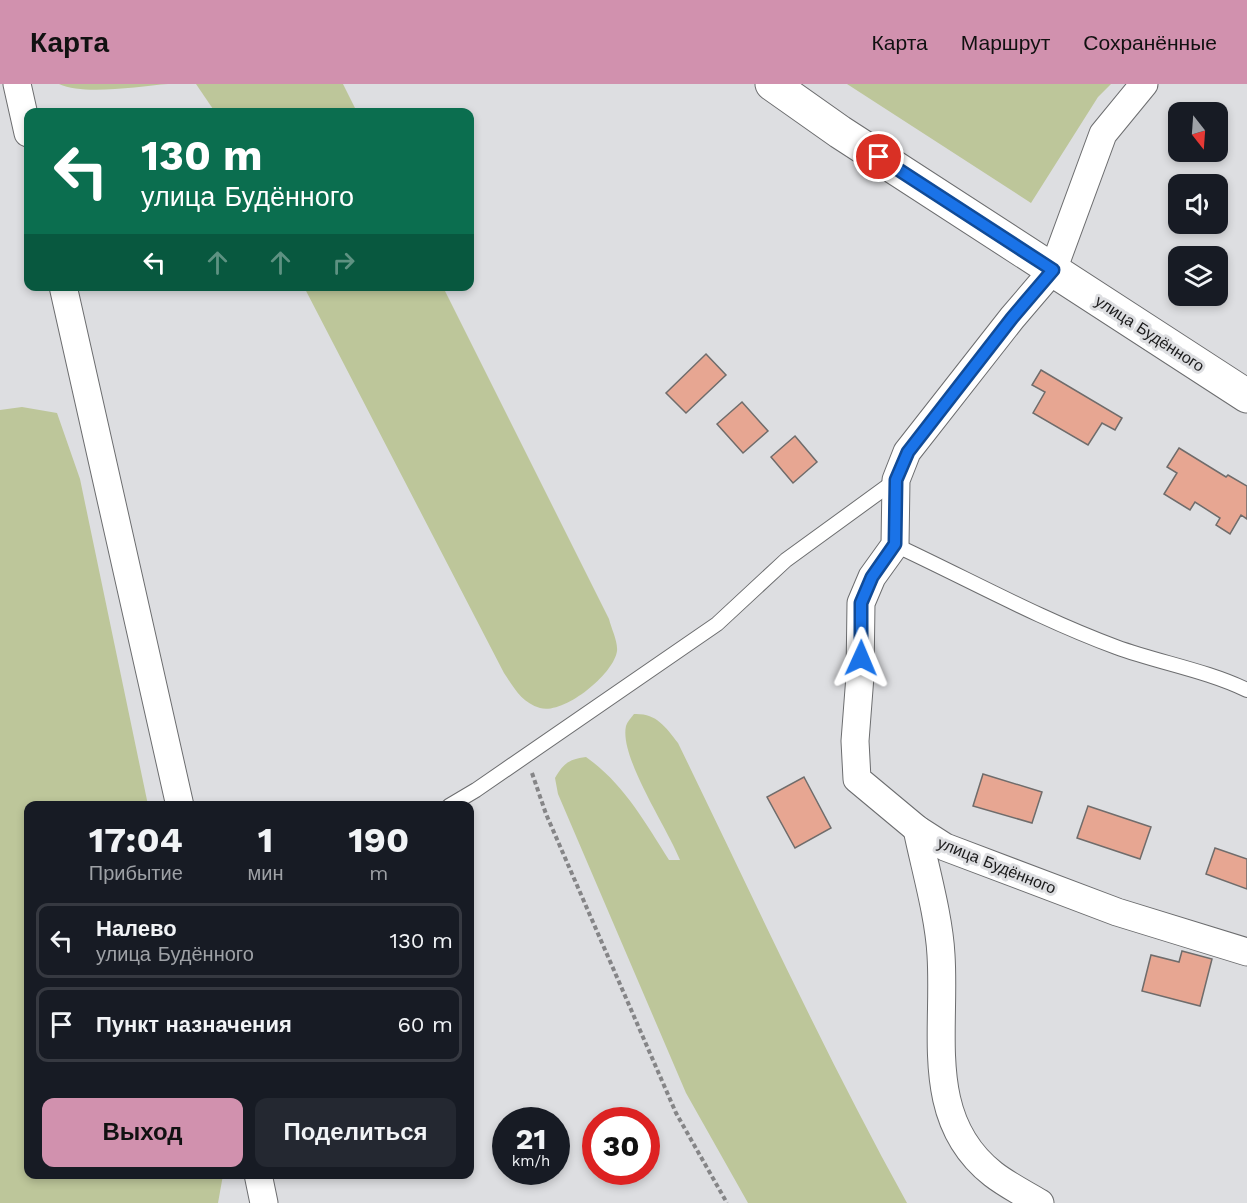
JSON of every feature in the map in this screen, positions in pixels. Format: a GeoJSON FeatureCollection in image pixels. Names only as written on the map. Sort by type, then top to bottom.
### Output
{"type":"FeatureCollection","features":[{"type":"Feature","properties":{"kind":"main road","name":"улица Будённого"},"geometry":{"type":"LineString","coordinates":[[772,84],[840,132],[1247,396]]}},
{"type":"Feature","properties":{"kind":"street"},"geometry":{"type":"LineString","coordinates":[[17,84],[24,115]]}},
{"type":"Feature","properties":{"kind":"street"},"geometry":{"type":"LineString","coordinates":[[895,544],[896,480],[908,452],[1012,318],[1053,270],[1103,134],[1144,84]]}},
{"type":"Feature","properties":{"kind":"street"},"geometry":{"type":"LineString","coordinates":[[64,291],[179,801]]}},
{"type":"Feature","properties":{"kind":"street","name":"улица Будённого"},"geometry":{"type":"LineString","coordinates":[[895,544],[872,577],[861,603],[860,676],[855,741],[857,779],[917,829],[945,847],[1117,912],[1247,952]]}},
{"type":"Feature","properties":{"kind":"street"},"geometry":{"type":"LineString","coordinates":[[917,829],[941,953],[942,1083],[950,1117],[970,1149],[992,1174],[1040,1203]]}},
{"type":"Feature","properties":{"kind":"street"},"geometry":{"type":"LineString","coordinates":[[259,1179],[264,1203]]}},
{"type":"Feature","properties":{"kind":"lane"},"geometry":{"type":"LineString","coordinates":[[457,801],[717,624],[786,560],[896,480]]}},
{"type":"Feature","properties":{"kind":"lane"},"geometry":{"type":"LineString","coordinates":[[895,544],[1026,608],[1116,647],[1224,679],[1247,690]]}},
{"type":"Feature","properties":{"kind":"path"},"geometry":{"type":"LineString","coordinates":[[525,756],[546,814],[676,1113],[727,1203]]}},
{"type":"Feature","properties":{"kind":"green space"},"geometry":{"type":"Polygon","coordinates":[[[59,84],[168,84],[97,90],[70,88],[59,84]]]}},
{"type":"Feature","properties":{"kind":"green space"},"geometry":{"type":"Polygon","coordinates":[[[196,84],[343,84],[355,108],[212,108],[196,84]]]}},
{"type":"Feature","properties":{"kind":"green space"},"geometry":{"type":"Polygon","coordinates":[[[847,84],[1111,84],[1098,97],[1031,203],[847,84]]]}},
{"type":"Feature","properties":{"kind":"green space"},"geometry":{"type":"Polygon","coordinates":[[[306,291],[445,291],[609,619],[616,643],[617,651],[614,660],[598,681],[574,699],[550,709],[528,703],[504,673],[306,291]]]}},
{"type":"Feature","properties":{"kind":"green space"},"geometry":{"type":"Polygon","coordinates":[[[22,407],[57,413],[80,479],[147,801],[24,801],[24,1179],[222,1179],[218,1203],[0,1203],[0,410],[22,407]]]}},
{"type":"Feature","properties":{"kind":"green space"},"geometry":{"type":"Polygon","coordinates":[[[634,714],[654,718],[678,743],[818,1032],[907,1203],[748,1203],[686,1093],[558,794],[555,778],[567,763],[586,757],[622,791],[669,860],[680,860],[630,756],[626,726],[634,714]]]}},
{"type":"Feature","properties":{"kind":"building"},"geometry":{"type":"Polygon","coordinates":[[[706,354],[726,375],[686,413],[666,393],[706,354]]]}},
{"type":"Feature","properties":{"kind":"building"},"geometry":{"type":"Polygon","coordinates":[[[1041,370],[1122,418],[1115,430],[1102,423],[1088,445],[1033,413],[1045,392],[1032,385],[1041,370]]]}},
{"type":"Feature","properties":{"kind":"building"},"geometry":{"type":"Polygon","coordinates":[[[742,402],[768,431],[743,453],[717,424],[742,402]]]}},
{"type":"Feature","properties":{"kind":"building"},"geometry":{"type":"Polygon","coordinates":[[[795,436],[817,462],[793,483],[771,457],[795,436]]]}},
{"type":"Feature","properties":{"kind":"building"},"geometry":{"type":"Polygon","coordinates":[[[1179,448],[1226,477],[1228,475],[1247,486],[1247,519],[1241,515],[1230,534],[1216,525],[1220,518],[1195,502],[1190,510],[1164,494],[1177,473],[1167,467],[1179,448]]]}},
{"type":"Feature","properties":{"kind":"building"},"geometry":{"type":"Polygon","coordinates":[[[983,774],[1042,792],[1032,823],[973,806],[983,774]]]}},
{"type":"Feature","properties":{"kind":"building"},"geometry":{"type":"Polygon","coordinates":[[[804,777],[831,828],[795,848],[767,797],[804,777]]]}},
{"type":"Feature","properties":{"kind":"building"},"geometry":{"type":"Polygon","coordinates":[[[1088,806],[1151,827],[1140,859],[1077,838],[1088,806]]]}},
{"type":"Feature","properties":{"kind":"building"},"geometry":{"type":"Polygon","coordinates":[[[1215,848],[1247,859],[1247,889],[1206,874],[1215,848]]]}},
{"type":"Feature","properties":{"kind":"building"},"geometry":{"type":"Polygon","coordinates":[[[1182,951],[1212,959],[1200,1006],[1142,991],[1151,955],[1179,962],[1182,951]]]}},
{"type":"Feature","properties":{"kind":"route"},"geometry":{"type":"LineString","coordinates":[[861,658],[861,603],[872,577],[895,544],[896,480],[908,452],[1012,318],[1053,270],[879,157]]}}]}
